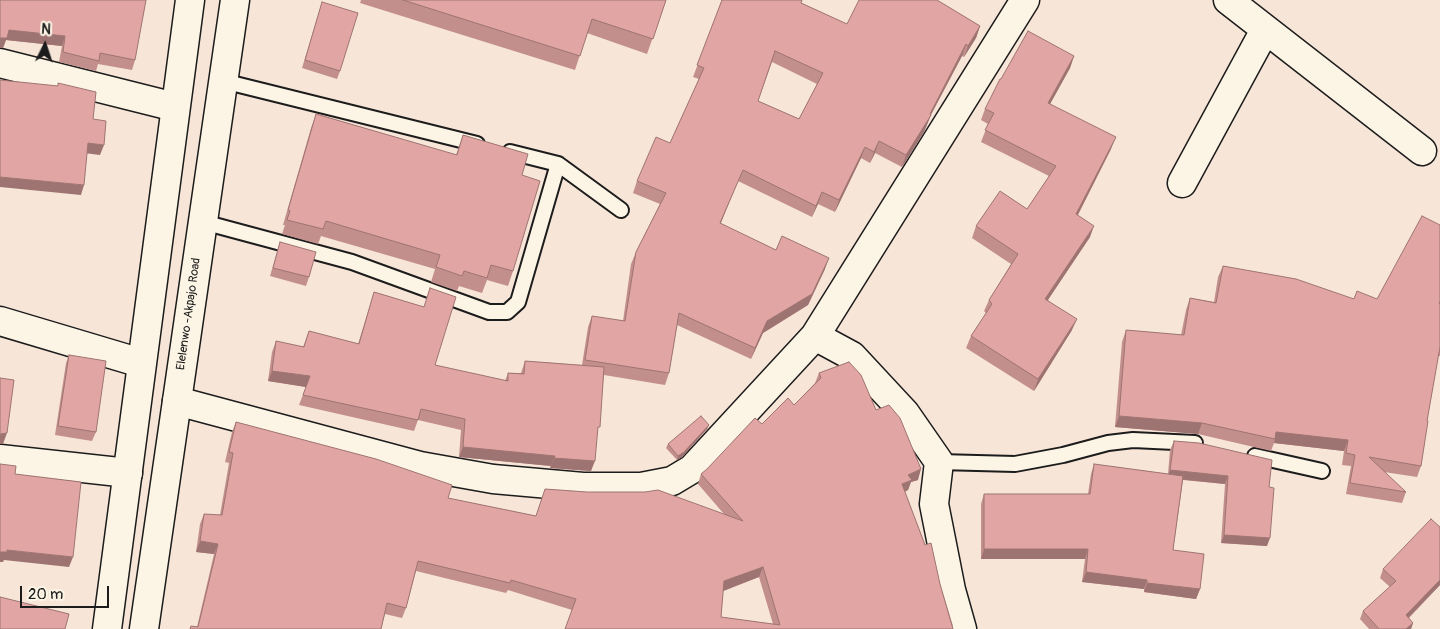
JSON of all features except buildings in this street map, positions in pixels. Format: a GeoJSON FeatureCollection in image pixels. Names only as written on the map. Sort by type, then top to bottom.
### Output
{"type":"FeatureCollection","features":[{"type":"Feature","properties":{"kind":"street"},"geometry":{"type":"LineString","coordinates":[[107,629],[190,0]]}},
{"type":"Feature","properties":{"kind":"street","name":"Elelenwo -Akpajo Road"},"geometry":{"type":"LineString","coordinates":[[144,629],[235,0]]}},
{"type":"Feature","properties":{"kind":"street"},"geometry":{"type":"LineString","coordinates":[[177,401],[429,468],[493,479],[583,487],[641,487],[672,481],[692,469],[816,336],[1025,0]]}},
{"type":"Feature","properties":{"kind":"street"},"geometry":{"type":"LineString","coordinates":[[1228,0],[1422,151]]}},
{"type":"Feature","properties":{"kind":"street"},"geometry":{"type":"LineString","coordinates":[[1182,183],[1265,30]]}},
{"type":"Feature","properties":{"kind":"street"},"geometry":{"type":"LineString","coordinates":[[0,63],[175,107]]}},
{"type":"Feature","properties":{"kind":"street"},"geometry":{"type":"LineString","coordinates":[[0,321],[141,363]]}},
{"type":"Feature","properties":{"kind":"street"},"geometry":{"type":"LineString","coordinates":[[816,336],[852,356],[905,413],[939,462],[934,504],[951,590],[962,629]]}},
{"type":"Feature","properties":{"kind":"street"},"geometry":{"type":"LineString","coordinates":[[0,459],[128,473]]}},
{"type":"Feature","properties":{"kind":"lane"},"geometry":{"type":"LineString","coordinates":[[223,81],[558,164],[621,210]]}},
{"type":"Feature","properties":{"kind":"lane"},"geometry":{"type":"LineString","coordinates":[[203,222],[352,262],[489,312],[507,312],[518,302],[558,164]]}},
{"type":"Feature","properties":{"kind":"lane"},"geometry":{"type":"LineString","coordinates":[[939,462],[1015,464],[1063,455],[1108,443],[1134,440],[1150,442],[1173,441],[1207,446]]}},
{"type":"Feature","properties":{"kind":"lane"},"geometry":{"type":"LineString","coordinates":[[1245,454],[1322,471]]}}]}
